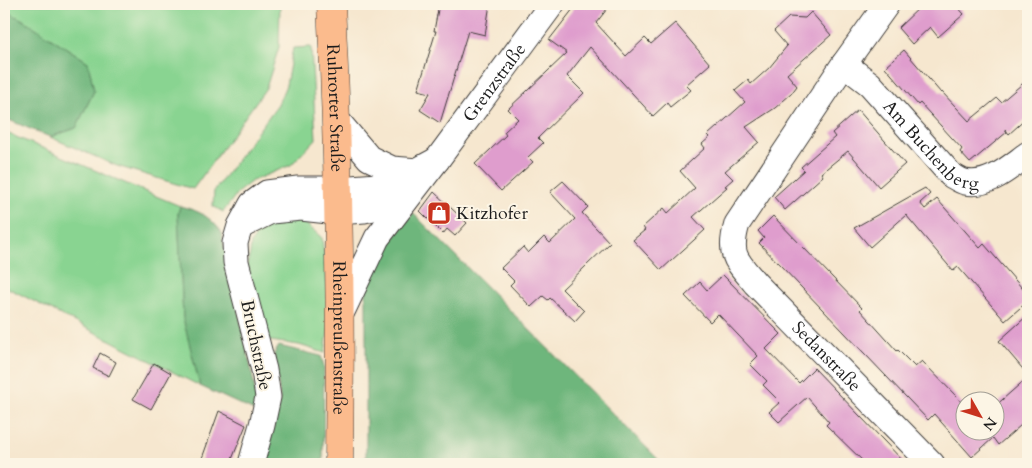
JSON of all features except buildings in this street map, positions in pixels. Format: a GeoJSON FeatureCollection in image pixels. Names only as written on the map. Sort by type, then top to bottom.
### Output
{"type":"FeatureCollection","features":[{"type":"Feature","properties":{"kind":"main road","name":"Ruhrorter Straße"},"geometry":{"type":"LineString","coordinates":[[331,4],[337,200]]}},
{"type":"Feature","properties":{"kind":"main road","name":"Rheinpreußenstraße"},"geometry":{"type":"LineString","coordinates":[[337,200],[340,316],[340,464]]}},
{"type":"Feature","properties":{"kind":"street","name":"Grenzstraße"},"geometry":{"type":"LineString","coordinates":[[340,316],[377,238],[428,166],[552,4]]}},
{"type":"Feature","properties":{"kind":"street"},"geometry":{"type":"LineString","coordinates":[[844,64],[887,4]]}},
{"type":"Feature","properties":{"kind":"street","name":"Am Buchenberg"},"geometry":{"type":"LineString","coordinates":[[844,64],[870,84],[951,175],[964,182],[980,182],[997,177],[1028,154]]}},
{"type":"Feature","properties":{"kind":"street","name":"Sedanstraße"},"geometry":{"type":"LineString","coordinates":[[844,64],[737,224],[732,243],[738,262],[755,283],[932,464]]}},
{"type":"Feature","properties":{"kind":"street"},"geometry":{"type":"LineString","coordinates":[[336,119],[369,158],[392,168],[428,166]]}},
{"type":"Feature","properties":{"kind":"street","name":"Grenzstraße"},"geometry":{"type":"LineString","coordinates":[[337,200],[394,182],[428,166]]}},
{"type":"Feature","properties":{"kind":"street"},"geometry":{"type":"LineString","coordinates":[[337,200],[364,210],[405,201]]}},
{"type":"Feature","properties":{"kind":"street","name":"Bruchstraße"},"geometry":{"type":"LineString","coordinates":[[251,464],[268,397],[264,370],[236,262],[235,243],[240,226],[271,210],[300,208],[337,200]]}},
{"type":"Feature","properties":{"kind":"green space"},"geometry":{"type":"Polygon","coordinates":[[[4,4],[280,4],[279,47],[266,88],[193,189],[117,166],[50,137],[76,128],[94,91],[88,62],[25,21],[4,10],[4,4]]]}},
{"type":"Feature","properties":{"kind":"green space"},"geometry":{"type":"Polygon","coordinates":[[[4,10],[25,21],[88,62],[94,91],[76,128],[50,137],[4,118],[4,10]]]}},
{"type":"Feature","properties":{"kind":"green space"},"geometry":{"type":"Polygon","coordinates":[[[311,47],[316,139],[291,165],[252,181],[238,192],[223,212],[213,206],[214,191],[278,104],[286,85],[293,48],[311,47]]]}},
{"type":"Feature","properties":{"kind":"green space"},"geometry":{"type":"Polygon","coordinates":[[[4,132],[180,206],[178,214],[183,318],[200,386],[4,286],[4,132]]]}},
{"type":"Feature","properties":{"kind":"green space"},"geometry":{"type":"Polygon","coordinates":[[[180,206],[203,214],[221,231],[252,373],[256,397],[254,411],[200,386],[183,318],[178,214],[180,206]]]}},
{"type":"Feature","properties":{"kind":"green space"},"geometry":{"type":"Polygon","coordinates":[[[413,213],[658,459],[653,464],[366,464],[366,280],[386,248],[413,213]]]}},
{"type":"Feature","properties":{"kind":"green space"},"geometry":{"type":"Polygon","coordinates":[[[302,220],[322,238],[331,314],[325,353],[299,345],[264,340],[247,264],[251,243],[257,234],[277,221],[302,220]]]}},
{"type":"Feature","properties":{"kind":"green space"},"geometry":{"type":"Polygon","coordinates":[[[279,346],[321,356],[324,366],[323,464],[265,464],[280,398],[274,354],[279,346]]]}},
{"type":"Feature","properties":{"kind":"place","name":"Kitzhofer"},"geometry":{"type":"Point","coordinates":[439,213]}}]}
